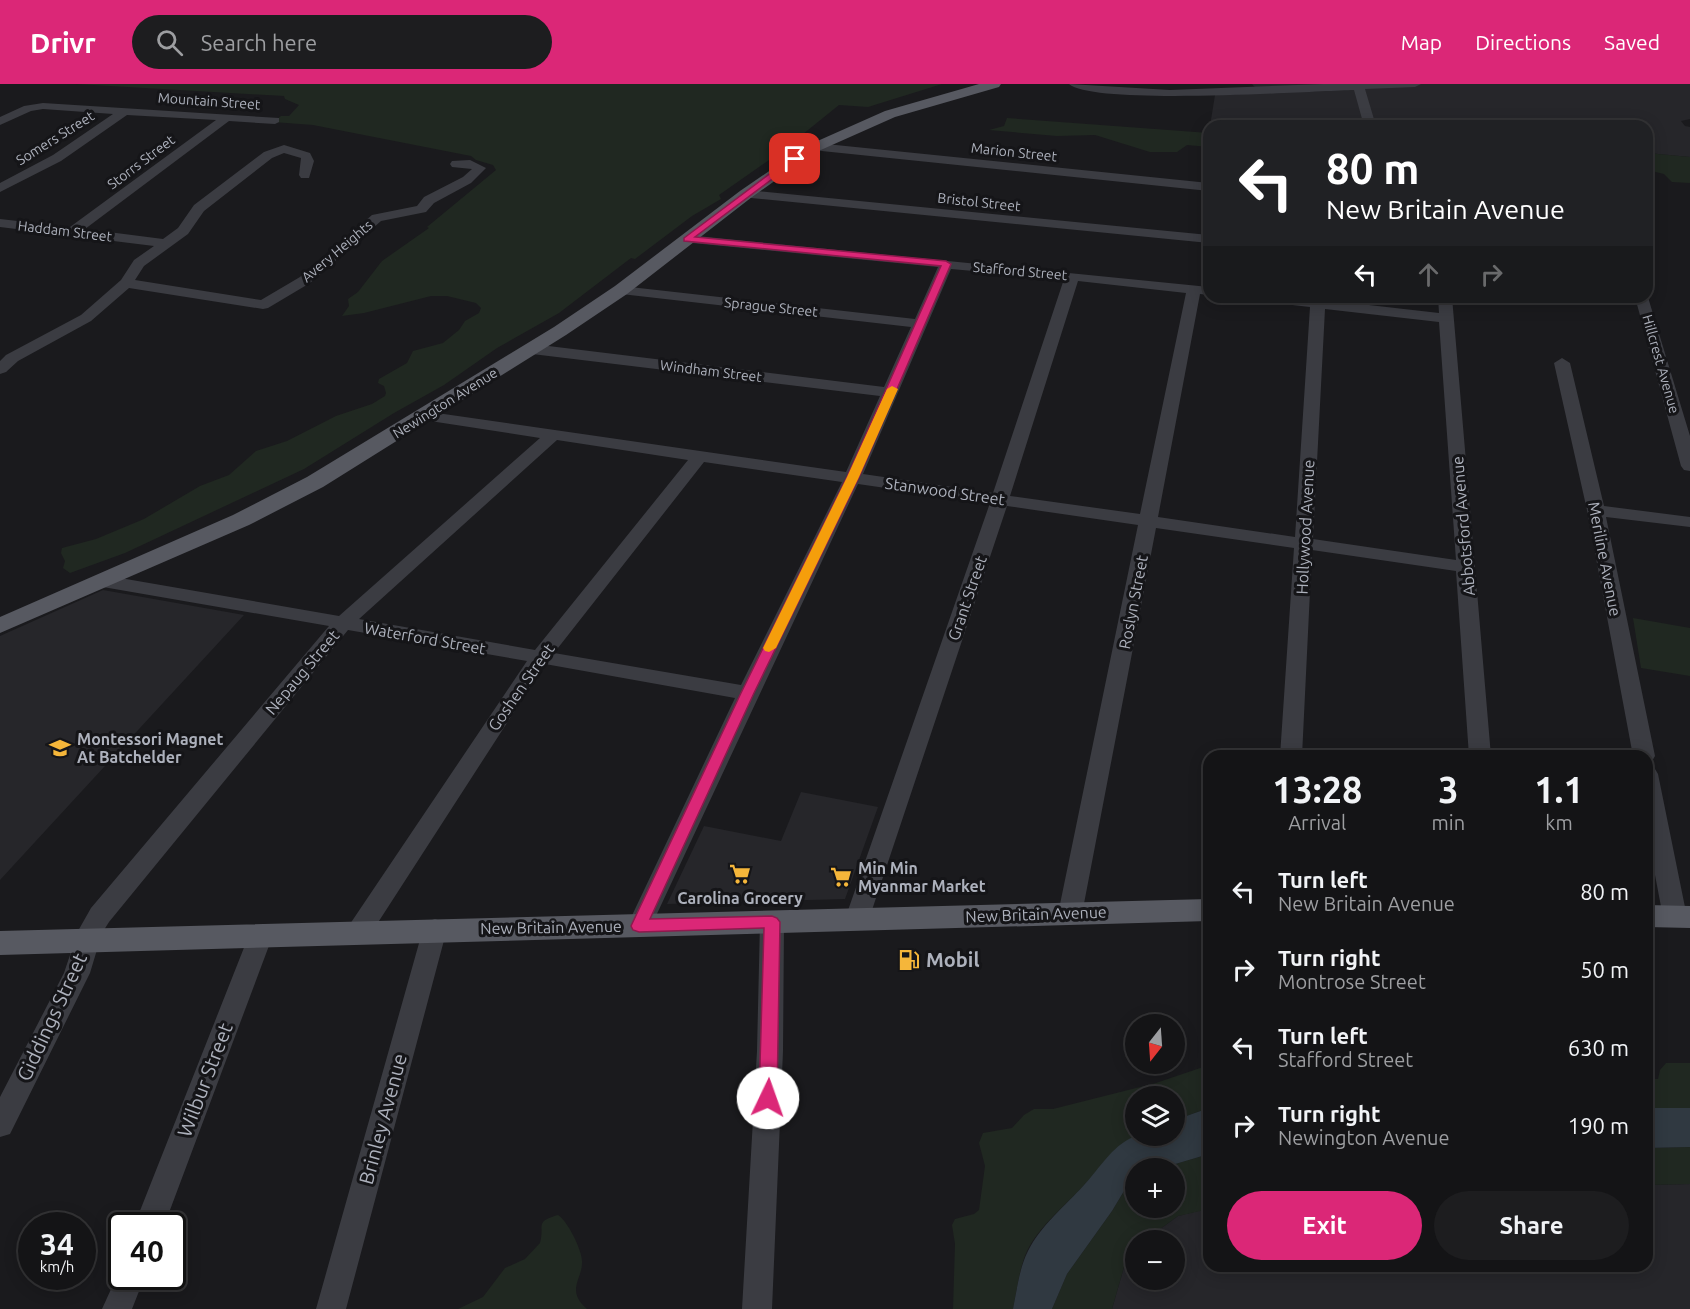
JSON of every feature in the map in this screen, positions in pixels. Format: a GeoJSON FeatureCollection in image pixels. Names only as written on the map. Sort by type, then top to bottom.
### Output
{"type":"FeatureCollection","features":[{"type":"Feature","properties":{"kind":"main road","name":"Newington Avenue"},"geometry":{"type":"LineString","coordinates":[[0,626],[286,498],[532,349],[621,290],[746,194],[816,147],[860,126],[902,111],[994,84]]}},
{"type":"Feature","properties":{"kind":"main road","name":"New Britain Avenue"},"geometry":{"type":"LineString","coordinates":[[0,943],[435,929],[639,926],[1203,910]]}},
{"type":"Feature","properties":{"kind":"street"},"geometry":{"type":"LineString","coordinates":[[1075,84],[1104,89],[1170,93],[1414,84]]}},
{"type":"Feature","properties":{"kind":"street"},"geometry":{"type":"LineString","coordinates":[[1359,86],[1369,120]]}},
{"type":"Feature","properties":{"kind":"street","name":"Mountain Street"},"geometry":{"type":"LineString","coordinates":[[0,121],[33,106],[275,120]]}},
{"type":"Feature","properties":{"kind":"street","name":"Somers Street"},"geometry":{"type":"LineString","coordinates":[[0,188],[57,158],[125,111]]}},
{"type":"Feature","properties":{"kind":"street","name":"Storrs Street"},"geometry":{"type":"LineString","coordinates":[[73,232],[227,117]]}},
{"type":"Feature","properties":{"kind":"street","name":"Marion Street"},"geometry":{"type":"LineString","coordinates":[[816,147],[1203,185]]}},
{"type":"Feature","properties":{"kind":"street"},"geometry":{"type":"LineString","coordinates":[[0,369],[12,358],[86,318],[126,283],[139,263],[183,231],[199,208],[268,154],[284,149],[306,156],[308,161],[305,175]]}},
{"type":"Feature","properties":{"kind":"street","name":"Avery Heights"},"geometry":{"type":"LineString","coordinates":[[126,283],[263,305],[305,280],[377,218],[421,209],[429,200],[467,180],[480,168],[470,164],[456,164]]}},
{"type":"Feature","properties":{"kind":"street","name":"Bristol Street"},"geometry":{"type":"LineString","coordinates":[[746,194],[1203,239]]}},
{"type":"Feature","properties":{"kind":"street","name":"Haddam Street"},"geometry":{"type":"LineString","coordinates":[[0,223],[166,243]]}},
{"type":"Feature","properties":{"kind":"street","name":"Stafford Street"},"geometry":{"type":"LineString","coordinates":[[687,239],[1202,290]]}},
{"type":"Feature","properties":{"kind":"street"},"geometry":{"type":"LineString","coordinates":[[639,926],[748,693],[853,477],[946,264]]}},
{"type":"Feature","properties":{"kind":"street","name":"Grant Street"},"geometry":{"type":"LineString","coordinates":[[857,920],[1000,499],[1072,276]]}},
{"type":"Feature","properties":{"kind":"street","name":"Sprague Street"},"geometry":{"type":"LineString","coordinates":[[621,290],[921,324]]}},
{"type":"Feature","properties":{"kind":"street","name":"Roslyn Street"},"geometry":{"type":"LineString","coordinates":[[1070,914],[1149,520],[1202,290]]}},
{"type":"Feature","properties":{"kind":"street","name":"Hollywood Avenue"},"geometry":{"type":"LineString","coordinates":[[1291,750],[1318,303]]}},
{"type":"Feature","properties":{"kind":"street"},"geometry":{"type":"LineString","coordinates":[[1333,303],[1446,318]]}},
{"type":"Feature","properties":{"kind":"street","name":"Abbotsford Avenue"},"geometry":{"type":"LineString","coordinates":[[1445,303],[1480,750]]}},
{"type":"Feature","properties":{"kind":"street","name":"Hillcrest Avenue"},"geometry":{"type":"LineString","coordinates":[[1644,303],[1690,466]]}},
{"type":"Feature","properties":{"kind":"street","name":"Windham Street"},"geometry":{"type":"LineString","coordinates":[[532,349],[891,393]]}},
{"type":"Feature","properties":{"kind":"street","name":"Meriline Avenue"},"geometry":{"type":"LineString","coordinates":[[1562,363],[1596,510],[1643,750]]}},
{"type":"Feature","properties":{"kind":"street","name":"Stanwood Street"},"geometry":{"type":"LineString","coordinates":[[423,417],[853,477],[1466,567]]}},
{"type":"Feature","properties":{"kind":"street","name":"Nepaug Street"},"geometry":{"type":"LineString","coordinates":[[86,940],[100,915],[343,623],[553,435]]}},
{"type":"Feature","properties":{"kind":"street","name":"Goshen Street"},"geometry":{"type":"LineString","coordinates":[[359,932],[539,658],[700,455]]}},
{"type":"Feature","properties":{"kind":"street"},"geometry":{"type":"LineString","coordinates":[[1596,510],[1690,522]]}},
{"type":"Feature","properties":{"kind":"street","name":"Waterford Street"},"geometry":{"type":"LineString","coordinates":[[103,581],[748,693]]}},
{"type":"Feature","properties":{"kind":"street"},"geometry":{"type":"LineString","coordinates":[[1653,810],[1671,917]]}},
{"type":"Feature","properties":{"kind":"street"},"geometry":{"type":"LineString","coordinates":[[757,1309],[770,1051],[772,922]]}},
{"type":"Feature","properties":{"kind":"street","name":"Brinley Avenue"},"geometry":{"type":"LineString","coordinates":[[331,1309],[435,929]]}},
{"type":"Feature","properties":{"kind":"street","name":"Wilbur Street"},"geometry":{"type":"LineString","coordinates":[[154,1212],[261,935]]}},
{"type":"Feature","properties":{"kind":"street","name":"Giddings Street"},"geometry":{"type":"LineString","coordinates":[[0,1125],[77,973],[86,940]]}},
{"type":"Feature","properties":{"kind":"street"},"geometry":{"type":"LineString","coordinates":[[117,1309],[124,1290]]}},
{"type":"Feature","properties":{"kind":"shaded area"},"geometry":{"type":"Polygon","coordinates":[[[76,84],[942,84],[868,107],[839,105],[782,151],[719,195],[721,199],[692,216],[635,259],[631,258],[559,313],[497,348],[444,385],[304,469],[125,553],[70,573],[63,568],[65,561],[61,553],[62,548],[96,539],[144,519],[200,486],[229,475],[256,451],[287,441],[336,416],[372,404],[386,393],[384,386],[378,383],[379,379],[407,363],[413,351],[443,343],[459,330],[465,321],[479,313],[481,308],[476,303],[447,296],[431,296],[364,313],[342,316],[349,306],[348,299],[358,292],[382,261],[429,228],[427,227],[496,170],[493,165],[476,160],[471,156],[313,125],[273,122],[281,116],[289,116],[299,105],[285,99],[284,96],[76,84]]]}},
{"type":"Feature","properties":{"kind":"shaded area"},"geometry":{"type":"Polygon","coordinates":[[[1252,84],[1690,84],[1690,119],[1681,121],[1685,126],[1690,127],[1690,157],[1653,154],[1653,120],[1211,120],[1215,95],[1260,93],[1252,84]]]}},
{"type":"Feature","properties":{"kind":"shaded area"},"geometry":{"type":"Polygon","coordinates":[[[1007,118],[1203,133],[1203,146],[1187,145],[1177,152],[1150,152],[1095,135],[1057,136],[989,130],[1004,126],[1007,118]]]}},
{"type":"Feature","properties":{"kind":"shaded area"},"geometry":{"type":"Polygon","coordinates":[[[1653,154],[1690,157],[1690,183],[1672,182],[1664,174],[1653,171],[1653,154]]]}},
{"type":"Feature","properties":{"kind":"shaded area","name":"Montessori Magnet At Batchelder"},"geometry":{"type":"Polygon","coordinates":[[[103,590],[244,615],[0,880],[0,636],[103,590]]]}},
{"type":"Feature","properties":{"kind":"shaded area"},"geometry":{"type":"Polygon","coordinates":[[[1633,618],[1690,628],[1690,676],[1641,668],[1633,618]]]}},
{"type":"Feature","properties":{"kind":"shaded area"},"geometry":{"type":"Polygon","coordinates":[[[801,792],[878,807],[845,899],[667,904],[704,826],[781,841],[801,792]]]}},
{"type":"Feature","properties":{"kind":"shaded area"},"geometry":{"type":"Polygon","coordinates":[[[1666,1063],[1690,1063],[1690,1108],[1653,1108],[1653,1079],[1658,1079],[1660,1070],[1666,1063]]]}},
{"type":"Feature","properties":{"kind":"shaded area"},"geometry":{"type":"Polygon","coordinates":[[[1203,1067],[1203,1110],[1185,1116],[1185,1086],[1144,1086],[1203,1067]]]}},
{"type":"Feature","properties":{"kind":"shaded area"},"geometry":{"type":"Polygon","coordinates":[[[1125,1091],[1125,1142],[1114,1151],[1053,1216],[1032,1242],[1020,1272],[1013,1309],[953,1309],[955,1244],[952,1225],[955,1219],[974,1214],[979,1210],[985,1166],[979,1143],[983,1133],[1012,1128],[1024,1115],[1034,1109],[1053,1109],[1125,1091]]]}},
{"type":"Feature","properties":{"kind":"shaded area"},"geometry":{"type":"Polygon","coordinates":[[[1653,1108],[1690,1108],[1690,1147],[1653,1148],[1653,1108]]]}},
{"type":"Feature","properties":{"kind":"shaded area"},"geometry":{"type":"Polygon","coordinates":[[[1203,1110],[1203,1156],[1185,1161],[1185,1158],[1125,1158],[1125,1190],[1067,1274],[1052,1309],[1013,1309],[1022,1265],[1033,1242],[1046,1224],[1125,1141],[1125,1146],[1185,1146],[1185,1116],[1203,1110]]]}},
{"type":"Feature","properties":{"kind":"shaded area"},"geometry":{"type":"Polygon","coordinates":[[[1690,1147],[1690,1184],[1653,1185],[1653,1148],[1690,1147]]]}},
{"type":"Feature","properties":{"kind":"shaded area"},"geometry":{"type":"Polygon","coordinates":[[[1203,1156],[1203,1210],[1185,1214],[1185,1161],[1203,1156]]]}},
{"type":"Feature","properties":{"kind":"shaded area"},"geometry":{"type":"Polygon","coordinates":[[[1690,1184],[1690,1309],[1112,1309],[1125,1264],[1125,1290],[1185,1290],[1185,1230],[1159,1230],[1175,1218],[1185,1218],[1185,1214],[1203,1210],[1203,1272],[1653,1272],[1653,1185],[1690,1184]]]}},
{"type":"Feature","properties":{"kind":"shaded area"},"geometry":{"type":"Polygon","coordinates":[[[1124,1191],[1125,1218],[1175,1218],[1159,1230],[1125,1230],[1125,1264],[1112,1309],[1052,1309],[1067,1274],[1124,1191]]]}},
{"type":"Feature","properties":{"kind":"shaded area"},"geometry":{"type":"Polygon","coordinates":[[[558,1215],[570,1229],[580,1250],[582,1267],[576,1290],[577,1296],[587,1309],[458,1309],[483,1297],[505,1268],[525,1259],[540,1243],[543,1222],[558,1215]]]}},
{"type":"Feature","properties":{"kind":"slow traffic"},"geometry":{"type":"LineString","coordinates":[[769,648],[853,477],[892,389]]}},
{"type":"Feature","properties":{"kind":"place","name":"Montessori Magnet At Batchelder"},"geometry":{"type":"Point","coordinates":[60,748]}},
{"type":"Feature","properties":{"kind":"place","name":"Carolina Grocery"},"geometry":{"type":"Point","coordinates":[740,874]}},
{"type":"Feature","properties":{"kind":"place","name":"Min Min Myanmar Market"},"geometry":{"type":"Point","coordinates":[841,877]}},
{"type":"Feature","properties":{"kind":"place","name":"Mobil"},"geometry":{"type":"Point","coordinates":[909,960]}},
{"type":"Feature","properties":{"kind":"route"},"geometry":{"type":"LineString","coordinates":[[768,1098],[772,922],[639,926],[748,693],[853,477],[946,264],[687,239],[795,159]]}}]}
